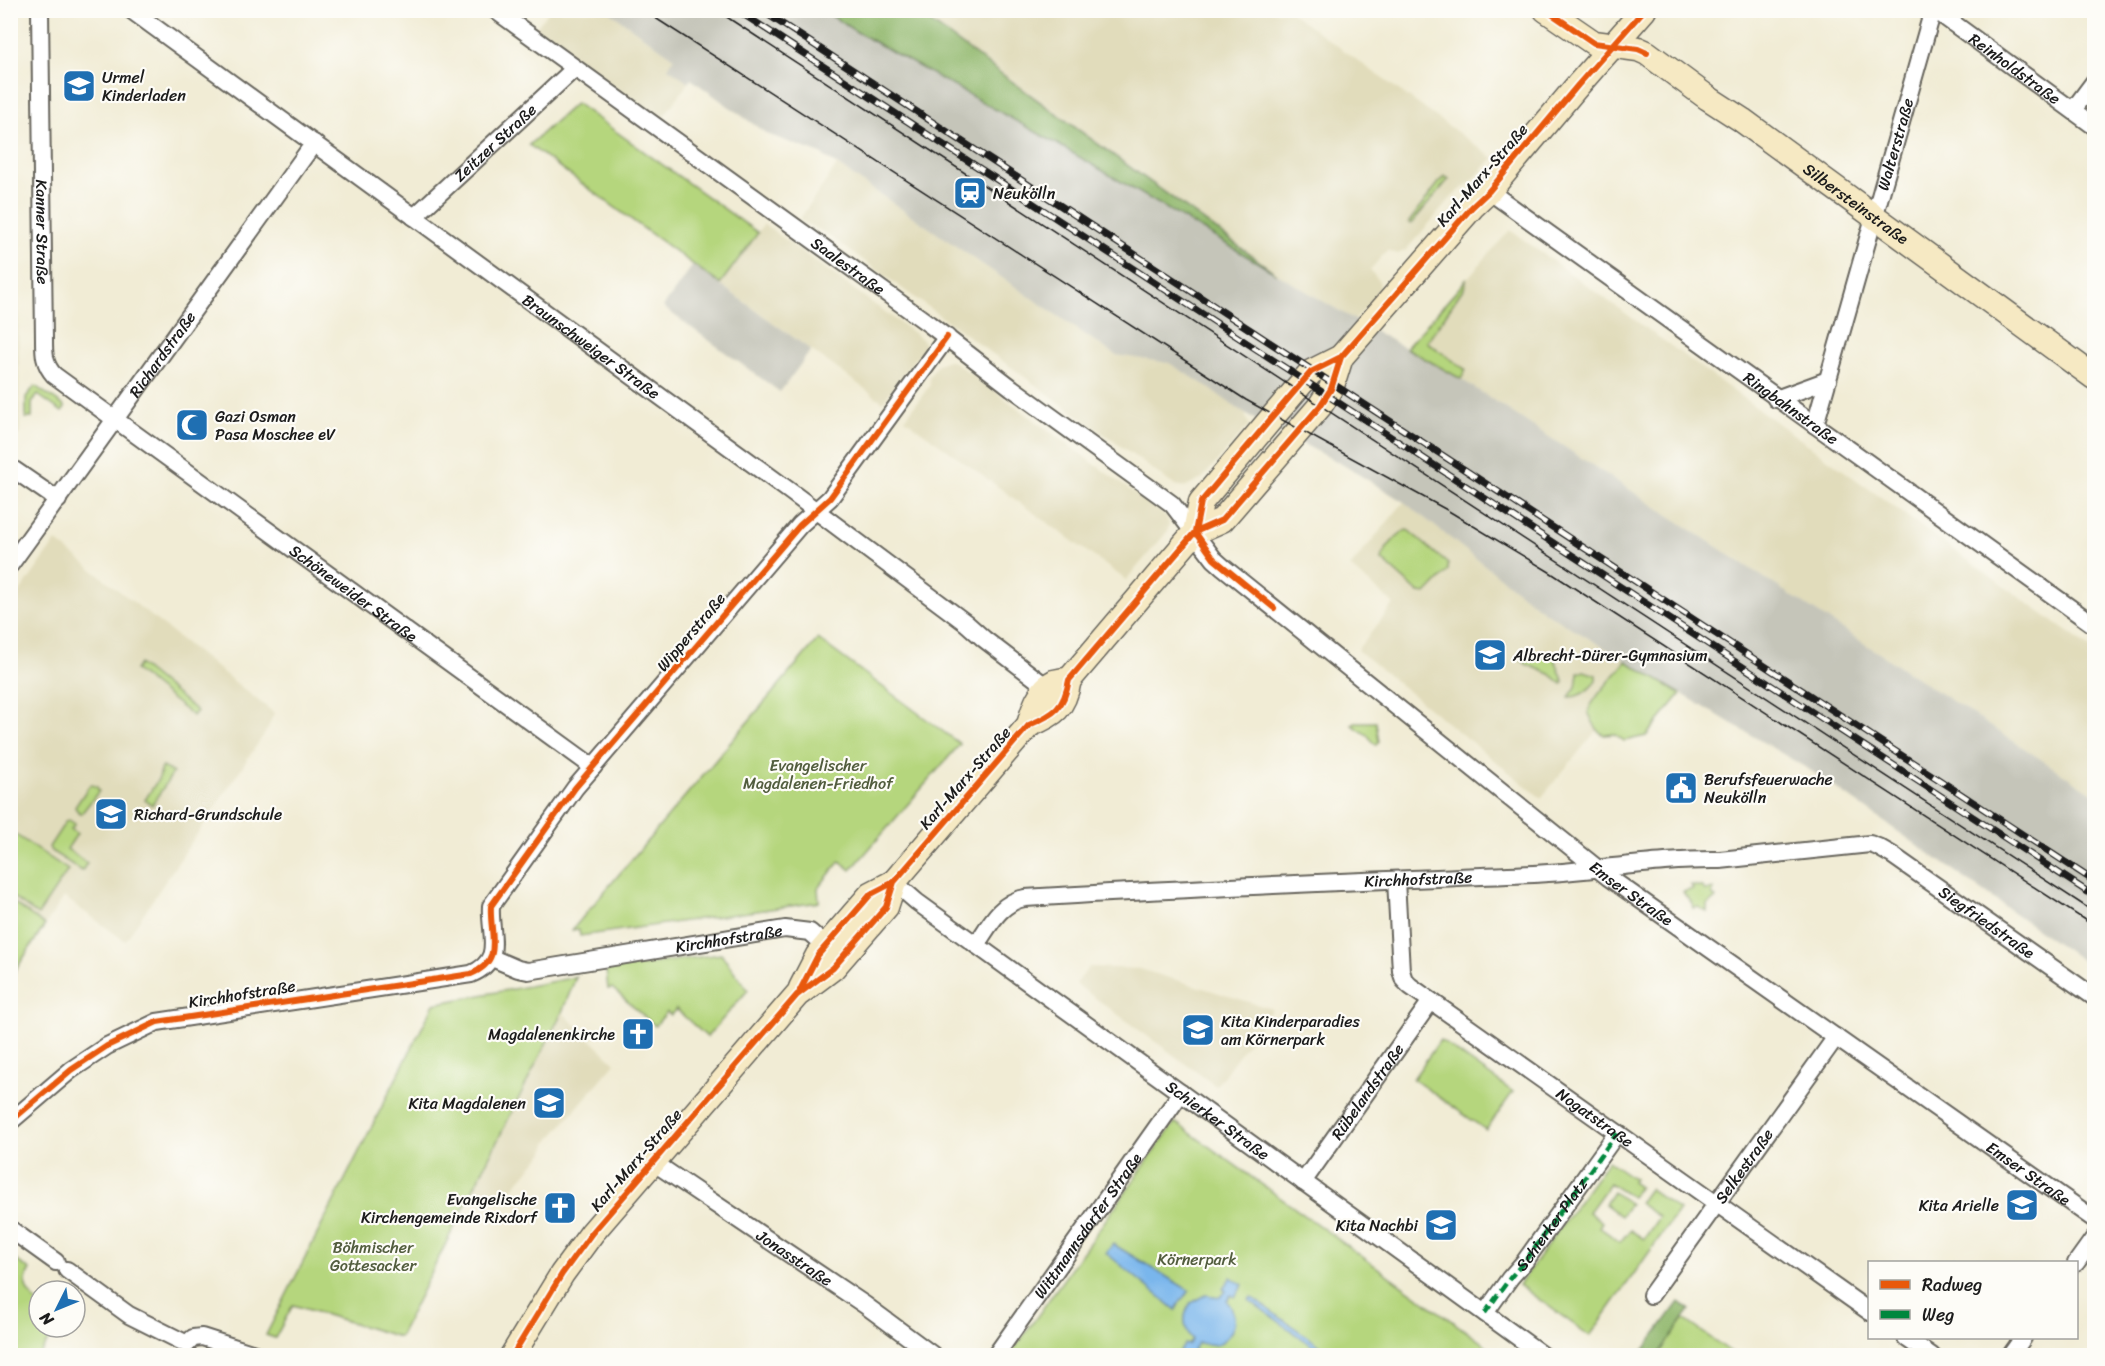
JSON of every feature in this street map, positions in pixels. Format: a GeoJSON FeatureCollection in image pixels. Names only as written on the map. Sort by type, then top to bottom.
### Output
{"type":"FeatureCollection","features":[{"type":"Feature","properties":{"kind":"main road","name":"Silbersteinstraße"},"geometry":{"type":"LineString","coordinates":[[1546,10],[1594,43],[1638,49],[1647,53],[2094,377]]}},
{"type":"Feature","properties":{"kind":"main road","name":"Karl-Marx-Straße"},"geometry":{"type":"LineString","coordinates":[[797,995],[826,946],[871,894],[894,882],[1029,725],[1035,703],[1058,684],[1194,532],[1222,519],[1313,415],[1331,389],[1341,357],[1472,207],[1489,191],[1644,10]]}},
{"type":"Feature","properties":{"kind":"main road","name":"Karl-Marx-Straße"},"geometry":{"type":"LineString","coordinates":[[513,1356],[583,1244],[797,995],[832,968],[886,906],[894,882]]}},
{"type":"Feature","properties":{"kind":"street","name":"Kanner Straße"},"geometry":{"type":"LineString","coordinates":[[40,10],[45,359],[47,368],[54,375],[116,419]]}},
{"type":"Feature","properties":{"kind":"street","name":"Braunschweiger Straße"},"geometry":{"type":"LineString","coordinates":[[131,10],[816,511],[966,622],[984,639],[1058,684]]}},
{"type":"Feature","properties":{"kind":"street","name":"Saalestraße"},"geometry":{"type":"LineString","coordinates":[[495,10],[947,337],[1012,388],[1172,504],[1194,532]]}},
{"type":"Feature","properties":{"kind":"street","name":"Reinholdstraße"},"geometry":{"type":"LineString","coordinates":[[1934,10],[2094,126]]}},
{"type":"Feature","properties":{"kind":"street","name":"Walterstraße"},"geometry":{"type":"LineString","coordinates":[[1815,425],[1934,10]]}},
{"type":"Feature","properties":{"kind":"street","name":"Zeitzer Straße"},"geometry":{"type":"LineString","coordinates":[[414,217],[574,69]]}},
{"type":"Feature","properties":{"kind":"street"},"geometry":{"type":"LineString","coordinates":[[2073,110],[2094,82]]}},
{"type":"Feature","properties":{"kind":"street","name":"Richardstraße"},"geometry":{"type":"LineString","coordinates":[[10,565],[314,143]]}},
{"type":"Feature","properties":{"kind":"street","name":"Ringbahnstraße"},"geometry":{"type":"LineString","coordinates":[[1489,191],[2094,625]]}},
{"type":"Feature","properties":{"kind":"street","name":"Wipperstraße"},"geometry":{"type":"LineString","coordinates":[[492,958],[494,948],[490,918],[491,906],[575,788],[800,525],[830,498],[947,337]]}},
{"type":"Feature","properties":{"kind":"street"},"geometry":{"type":"LineString","coordinates":[[1776,399],[1828,380]]}},
{"type":"Feature","properties":{"kind":"street","name":"Schöneweider Straße"},"geometry":{"type":"LineString","coordinates":[[116,419],[593,767]]}},
{"type":"Feature","properties":{"kind":"street"},"geometry":{"type":"LineString","coordinates":[[10,467],[58,500]]}},
{"type":"Feature","properties":{"kind":"street","name":"Emser Straße"},"geometry":{"type":"LineString","coordinates":[[1194,532],[1214,559],[1223,567],[1599,869],[2094,1219]]}},
{"type":"Feature","properties":{"kind":"street","name":"Kirchhofstraße"},"geometry":{"type":"LineString","coordinates":[[976,945],[1001,910],[1015,900],[1025,898],[1567,873],[1695,860],[1720,860],[1852,845],[1870,844],[1878,847]]}},
{"type":"Feature","properties":{"kind":"street","name":"Siegfriedstraße"},"geometry":{"type":"LineString","coordinates":[[1878,847],[2094,997]]}},
{"type":"Feature","properties":{"kind":"street","name":"Nogatstraße"},"geometry":{"type":"LineString","coordinates":[[1396,880],[1401,971],[1410,987],[1868,1311]]}},
{"type":"Feature","properties":{"kind":"street","name":"Schierker Straße"},"geometry":{"type":"LineString","coordinates":[[894,882],[917,902],[1544,1356]]}},
{"type":"Feature","properties":{"kind":"street","name":"Kirchhofstraße"},"geometry":{"type":"LineString","coordinates":[[13,1115],[71,1070],[108,1046],[156,1022],[471,974],[486,965],[492,958],[507,965],[528,970],[785,929],[810,932],[826,946]]}},
{"type":"Feature","properties":{"kind":"street","name":"Rübelandstraße"},"geometry":{"type":"LineString","coordinates":[[1303,1182],[1431,1001]]}},
{"type":"Feature","properties":{"kind":"street","name":"Selkestraße"},"geometry":{"type":"LineString","coordinates":[[1651,1295],[1836,1037]]}},
{"type":"Feature","properties":{"kind":"street","name":"Wittmannsdorfer Straße"},"geometry":{"type":"LineString","coordinates":[[995,1356],[1181,1093]]}},
{"type":"Feature","properties":{"kind":"street","name":"Schierker Platz"},"geometry":{"type":"LineString","coordinates":[[1485,1313],[1617,1133]]}},
{"type":"Feature","properties":{"kind":"street","name":"Jonasstraße"},"geometry":{"type":"LineString","coordinates":[[653,1162],[865,1305],[934,1356]]}},
{"type":"Feature","properties":{"kind":"street"},"geometry":{"type":"LineString","coordinates":[[10,1228],[129,1315],[188,1350],[193,1338],[202,1337],[261,1356]]}},
{"type":"Feature","properties":{"kind":"street"},"geometry":{"type":"LineString","coordinates":[[2077,1261],[2094,1238]]}},
{"type":"Feature","properties":{"kind":"street"},"geometry":{"type":"LineString","coordinates":[[1907,1339],[1932,1356]]}},
{"type":"Feature","properties":{"kind":"street"},"geometry":{"type":"LineString","coordinates":[[2010,1356],[2022,1339]]}},
{"type":"Feature","properties":{"kind":"shaded area"},"geometry":{"type":"Polygon","coordinates":[[[549,11],[608,11],[675,59],[669,68],[689,82],[661,120],[535,29],[549,11]]]}},
{"type":"Feature","properties":{"kind":"shaded area"},"geometry":{"type":"Polygon","coordinates":[[[608,11],[824,11],[855,31],[1059,145],[1355,320],[1461,379],[2094,794],[2094,969],[1813,772],[1543,611],[1404,502],[1340,463],[1245,414],[1169,363],[1115,355],[821,154],[767,134],[691,79],[689,82],[668,68],[674,58],[608,11]]]}},
{"type":"Feature","properties":{"kind":"shaded area"},"geometry":{"type":"Polygon","coordinates":[[[915,11],[1289,11],[1493,158],[1474,179],[1452,197],[1406,250],[1398,254],[1388,250],[1370,270],[1379,281],[1380,287],[1355,320],[1277,274],[915,11]]]}},
{"type":"Feature","properties":{"kind":"shaded area"},"geometry":{"type":"Polygon","coordinates":[[[10,83],[15,83],[20,434],[15,437],[10,434],[10,83]]]}},
{"type":"Feature","properties":{"kind":"shaded area"},"geometry":{"type":"Polygon","coordinates":[[[837,165],[1115,355],[1169,363],[1245,414],[1249,425],[1202,479],[1186,487],[1174,485],[827,234],[799,220],[837,165]]]}},
{"type":"Feature","properties":{"kind":"shaded area"},"geometry":{"type":"Polygon","coordinates":[[[764,224],[922,339],[926,346],[924,355],[915,358],[883,402],[720,284],[764,224]]]}},
{"type":"Feature","properties":{"kind":"shaded area"},"geometry":{"type":"Polygon","coordinates":[[[1510,230],[2094,651],[2094,794],[1461,379],[1406,348],[1510,230]]]}},
{"type":"Feature","properties":{"kind":"shaded area"},"geometry":{"type":"Polygon","coordinates":[[[693,265],[811,350],[780,392],[663,307],[693,265]]]}},
{"type":"Feature","properties":{"kind":"shaded area"},"geometry":{"type":"Polygon","coordinates":[[[948,360],[956,363],[1167,517],[1169,524],[1167,532],[1126,580],[905,419],[930,385],[929,377],[938,364],[948,360]]]}},
{"type":"Feature","properties":{"kind":"shaded area","name":"Albrecht-Dürer-Gymnasium"},"geometry":{"type":"Polygon","coordinates":[[[1404,502],[1543,611],[1681,694],[1646,736],[1624,741],[1615,734],[1604,735],[1597,730],[1541,798],[1357,650],[1394,604],[1350,567],[1404,502]]]}},
{"type":"Feature","properties":{"kind":"shaded area","name":"Richard-Grundschule"},"geometry":{"type":"Polygon","coordinates":[[[56,541],[274,713],[267,730],[125,941],[64,897],[11,977],[11,605],[56,541]]]}},
{"type":"Feature","properties":{"kind":"shaded area","name":"Kita Kinderparadies am Körnerpark"},"geometry":{"type":"Polygon","coordinates":[[[1089,967],[1140,969],[1272,1009],[1216,1086],[1076,984],[1089,967]]]}},
{"type":"Feature","properties":{"kind":"shaded area","name":"Kita Magdalenen"},"geometry":{"type":"Polygon","coordinates":[[[562,1012],[615,1063],[547,1143],[545,1151],[499,1204],[473,1192],[562,1012]]]}},
{"type":"Feature","properties":{"kind":"green space"},"geometry":{"type":"Polygon","coordinates":[[[824,11],[915,11],[1277,274],[1059,145],[855,31],[824,11]]]}},
{"type":"Feature","properties":{"kind":"green space"},"geometry":{"type":"Polygon","coordinates":[[[576,103],[758,233],[720,284],[529,145],[576,103]]]}},
{"type":"Feature","properties":{"kind":"green space"},"geometry":{"type":"Polygon","coordinates":[[[1444,176],[1449,179],[1411,224],[1409,222],[1444,176]]]}},
{"type":"Feature","properties":{"kind":"green space"},"geometry":{"type":"Polygon","coordinates":[[[1466,280],[1465,286],[1427,342],[1466,370],[1461,379],[1406,348],[1466,280]]]}},
{"type":"Feature","properties":{"kind":"green space"},"geometry":{"type":"Polygon","coordinates":[[[35,386],[63,405],[65,408],[62,412],[38,395],[32,403],[32,418],[26,418],[26,397],[35,386]]]}},
{"type":"Feature","properties":{"kind":"green space"},"geometry":{"type":"Polygon","coordinates":[[[1408,530],[1448,564],[1448,571],[1426,594],[1419,593],[1382,560],[1392,542],[1408,530]]]}},
{"type":"Feature","properties":{"kind":"green space","name":"Evangelischer Magdalenen-Friedhof"},"geometry":{"type":"Polygon","coordinates":[[[818,639],[960,744],[851,870],[840,861],[818,888],[819,902],[580,936],[579,929],[572,930],[818,639]]]}},
{"type":"Feature","properties":{"kind":"green space"},"geometry":{"type":"Polygon","coordinates":[[[1521,654],[1554,656],[1564,683],[1526,664],[1519,657],[1521,654]]]}},
{"type":"Feature","properties":{"kind":"green space"},"geometry":{"type":"Polygon","coordinates":[[[1626,661],[1681,694],[1646,736],[1624,741],[1615,734],[1604,735],[1597,730],[1588,712],[1626,661]]]}},
{"type":"Feature","properties":{"kind":"green space"},"geometry":{"type":"Polygon","coordinates":[[[139,664],[197,711],[193,716],[135,670],[139,664]]]}},
{"type":"Feature","properties":{"kind":"green space"},"geometry":{"type":"Polygon","coordinates":[[[1584,671],[1596,675],[1596,681],[1584,692],[1569,697],[1576,687],[1578,673],[1584,671]]]}},
{"type":"Feature","properties":{"kind":"green space"},"geometry":{"type":"Polygon","coordinates":[[[1355,722],[1376,722],[1379,742],[1376,745],[1367,735],[1352,725],[1355,722]]]}},
{"type":"Feature","properties":{"kind":"green space"},"geometry":{"type":"Polygon","coordinates":[[[163,767],[173,773],[152,805],[145,800],[163,767]]]}},
{"type":"Feature","properties":{"kind":"green space"},"geometry":{"type":"Polygon","coordinates":[[[92,785],[99,791],[81,814],[75,807],[92,785]]]}},
{"type":"Feature","properties":{"kind":"green space"},"geometry":{"type":"Polygon","coordinates":[[[69,820],[75,824],[71,829],[77,834],[67,849],[87,863],[82,871],[51,851],[49,847],[66,821],[69,820]]]}},
{"type":"Feature","properties":{"kind":"green space"},"geometry":{"type":"Polygon","coordinates":[[[10,831],[68,870],[38,915],[11,896],[10,831]]]}},
{"type":"Feature","properties":{"kind":"green space"},"geometry":{"type":"Polygon","coordinates":[[[1691,885],[1702,887],[1706,891],[1714,889],[1712,894],[1716,898],[1707,905],[1707,912],[1698,907],[1694,908],[1684,894],[1683,892],[1693,889],[1691,885]]]}},
{"type":"Feature","properties":{"kind":"green space"},"geometry":{"type":"Polygon","coordinates":[[[11,901],[45,925],[11,977],[11,901]]]}},
{"type":"Feature","properties":{"kind":"green space"},"geometry":{"type":"Polygon","coordinates":[[[721,954],[748,990],[707,1037],[676,1009],[671,1015],[667,1012],[655,1026],[612,988],[608,989],[606,970],[721,954]]]}},
{"type":"Feature","properties":{"kind":"green space","name":"Böhmischer Gottesacker"},"geometry":{"type":"Polygon","coordinates":[[[576,977],[562,1012],[399,1337],[293,1305],[275,1338],[266,1335],[434,1004],[576,977]]]}},
{"type":"Feature","properties":{"kind":"green space"},"geometry":{"type":"Polygon","coordinates":[[[1440,1040],[1513,1092],[1486,1130],[1413,1079],[1440,1040]]]}},
{"type":"Feature","properties":{"kind":"green space","name":"Körnerpark"},"geometry":{"type":"Polygon","coordinates":[[[1175,1122],[1499,1355],[1009,1356],[1175,1122]]]}},
{"type":"Feature","properties":{"kind":"green space"},"geometry":{"type":"Polygon","coordinates":[[[1608,1161],[1634,1179],[1632,1182],[1639,1187],[1632,1197],[1610,1183],[1589,1212],[1602,1222],[1599,1227],[1620,1242],[1630,1230],[1644,1239],[1659,1217],[1639,1203],[1649,1189],[1679,1210],[1590,1336],[1519,1285],[1608,1161]]]}},
{"type":"Feature","properties":{"kind":"green space"},"geometry":{"type":"Polygon","coordinates":[[[1613,1192],[1630,1204],[1621,1216],[1605,1204],[1613,1192]]]}},
{"type":"Feature","properties":{"kind":"green space"},"geometry":{"type":"Polygon","coordinates":[[[10,1256],[30,1270],[26,1280],[27,1339],[49,1339],[39,1355],[11,1355],[10,1256]]]}},
{"type":"Feature","properties":{"kind":"green space"},"geometry":{"type":"Polygon","coordinates":[[[1679,1302],[1690,1310],[1658,1355],[1640,1355],[1679,1302]]]}},
{"type":"Feature","properties":{"kind":"green space"},"geometry":{"type":"Polygon","coordinates":[[[1684,1319],[1735,1355],[1658,1355],[1684,1319]]]}},
{"type":"Feature","properties":{"kind":"water"},"geometry":{"type":"Polygon","coordinates":[[[1113,1244],[1190,1291],[1181,1300],[1176,1310],[1106,1253],[1113,1244]]]}},
{"type":"Feature","properties":{"kind":"water"},"geometry":{"type":"Polygon","coordinates":[[[1231,1277],[1243,1285],[1235,1297],[1231,1295],[1227,1301],[1234,1320],[1234,1326],[1228,1337],[1216,1345],[1198,1343],[1193,1349],[1196,1352],[1193,1355],[1177,1355],[1192,1339],[1185,1321],[1186,1312],[1191,1303],[1206,1295],[1221,1297],[1231,1277]]]}},
{"type":"Feature","properties":{"kind":"water"},"geometry":{"type":"Polygon","coordinates":[[[1251,1297],[1333,1355],[1325,1355],[1249,1300],[1251,1297]]]}},
{"type":"Feature","properties":{"kind":"tram line"},"geometry":{"type":"LineString","coordinates":[[643,10],[1246,400],[1447,510],[1548,571],[2094,926]]}},
{"type":"Feature","properties":{"kind":"tram line"},"geometry":{"type":"LineString","coordinates":[[716,10],[2094,912]]}},
{"type":"Feature","properties":{"kind":"railway"},"geometry":{"type":"LineString","coordinates":[[737,10],[2094,896]]}},
{"type":"Feature","properties":{"kind":"railway"},"geometry":{"type":"LineString","coordinates":[[761,10],[2094,881]]}},
{"type":"Feature","properties":{"kind":"marked path"},"geometry":{"type":"LineString","coordinates":[[1485,1313],[1617,1133]]}},
{"type":"Feature","properties":{"kind":"cycle path"},"geometry":{"type":"LineString","coordinates":[[1546,10],[1594,43],[1638,49],[1647,53]]}},
{"type":"Feature","properties":{"kind":"cycle path"},"geometry":{"type":"LineString","coordinates":[[1195,532],[1201,502],[1311,372],[1341,357],[1472,207],[1489,191],[1644,10]]}},
{"type":"Feature","properties":{"kind":"cycle path"},"geometry":{"type":"LineString","coordinates":[[10,1122],[71,1070],[107,1046],[157,1022],[471,974],[482,968],[492,954],[491,906],[575,788],[800,525],[830,498],[947,337]]}},
{"type":"Feature","properties":{"kind":"cycle path"},"geometry":{"type":"LineString","coordinates":[[512,1356],[562,1274],[592,1233],[797,995],[833,968],[886,907],[894,882],[1029,725],[1057,709],[1067,690],[1069,680],[1195,532],[1222,520],[1320,406],[1331,389],[1341,357]]}},
{"type":"Feature","properties":{"kind":"cycle path"},"geometry":{"type":"LineString","coordinates":[[1195,532],[1214,559],[1274,608]]}},
{"type":"Feature","properties":{"kind":"cycle path"},"geometry":{"type":"LineString","coordinates":[[800,990],[818,955],[871,894],[894,882]]}},
{"type":"Feature","properties":{"kind":"place","name":"Urmel Kinderladen"},"geometry":{"type":"Point","coordinates":[79,86]}},
{"type":"Feature","properties":{"kind":"place","name":"Neukölln"},"geometry":{"type":"Point","coordinates":[970,193]}},
{"type":"Feature","properties":{"kind":"place","name":"Gazi Osman Pasa Moschee eV"},"geometry":{"type":"Point","coordinates":[192,425]}},
{"type":"Feature","properties":{"kind":"place","name":"Albrecht-Dürer-Gymnasium"},"geometry":{"type":"Point","coordinates":[1490,655]}},
{"type":"Feature","properties":{"kind":"place","name":"Berufsfeuerwache Neukölln"},"geometry":{"type":"Point","coordinates":[1681,788]}},
{"type":"Feature","properties":{"kind":"place","name":"Richard-Grundschule"},"geometry":{"type":"Point","coordinates":[111,814]}},
{"type":"Feature","properties":{"kind":"place","name":"Kita Kinderparadies am Körnerpark"},"geometry":{"type":"Point","coordinates":[1198,1030]}},
{"type":"Feature","properties":{"kind":"place","name":"Magdalenenkirche"},"geometry":{"type":"Point","coordinates":[638,1034]}},
{"type":"Feature","properties":{"kind":"place","name":"Kita Magdalenen"},"geometry":{"type":"Point","coordinates":[549,1103]}},
{"type":"Feature","properties":{"kind":"place","name":"Kita Arielle"},"geometry":{"type":"Point","coordinates":[2022,1205]}},
{"type":"Feature","properties":{"kind":"place","name":"Evangelische Kirchengemeinde Rixdorf"},"geometry":{"type":"Point","coordinates":[560,1208]}},
{"type":"Feature","properties":{"kind":"place","name":"Kita Nachbi"},"geometry":{"type":"Point","coordinates":[1441,1225]}}]}
